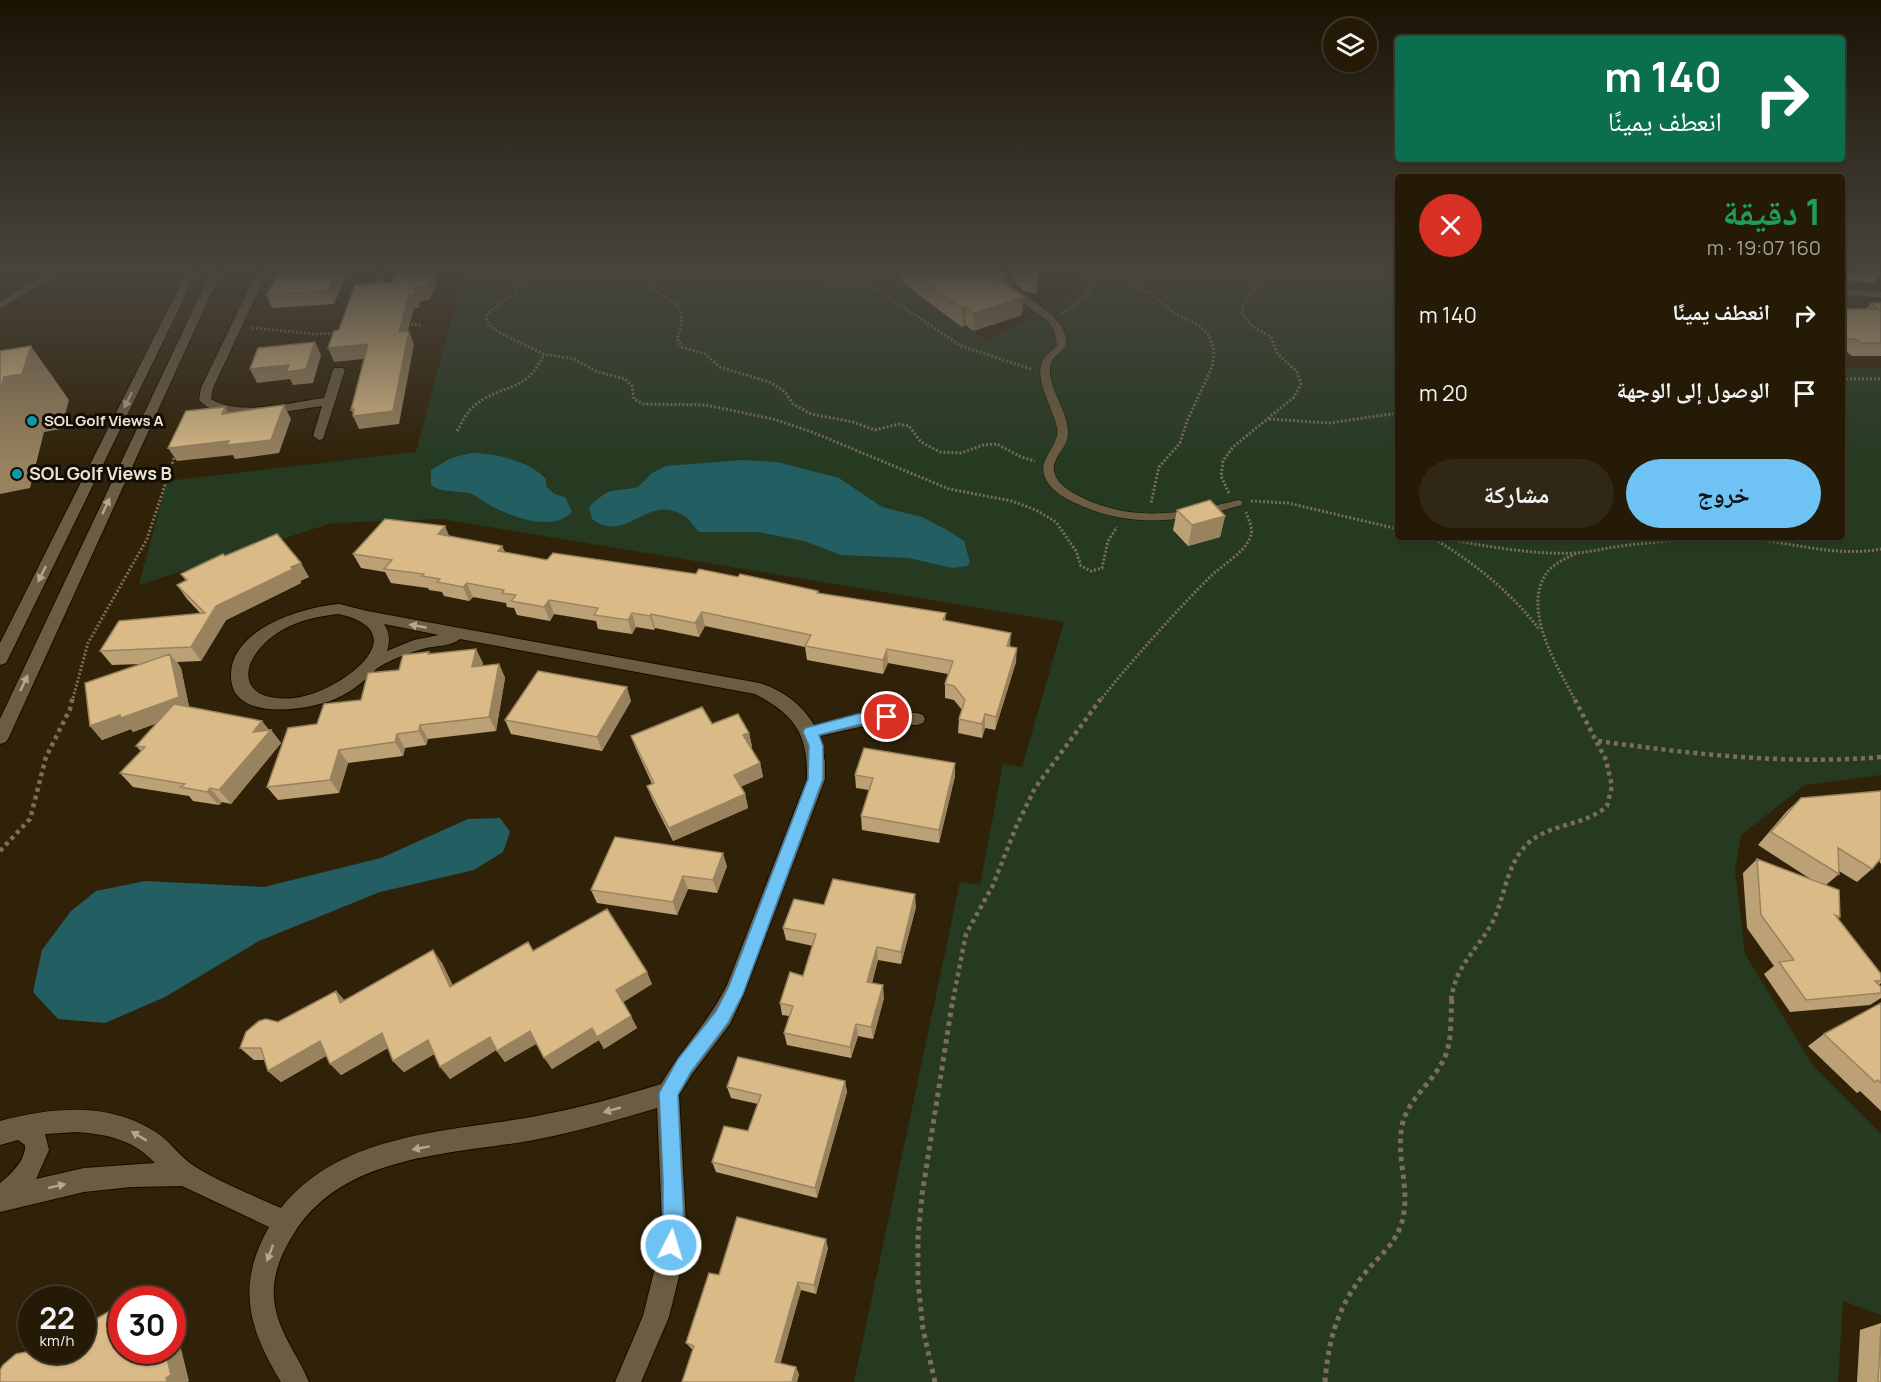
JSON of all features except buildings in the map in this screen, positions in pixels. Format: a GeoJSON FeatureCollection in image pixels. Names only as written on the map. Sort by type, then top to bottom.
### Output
{"type":"FeatureCollection","features":[{"type":"Feature","properties":{"kind":"street"},"geometry":{"type":"LineString","coordinates":[[0,659],[160,336]]}},
{"type":"Feature","properties":{"kind":"street"},"geometry":{"type":"LineString","coordinates":[[0,737],[186,336]]}},
{"type":"Feature","properties":{"kind":"street"},"geometry":{"type":"LineString","coordinates":[[232,336],[204,395],[210,405],[227,411],[239,411],[329,401]]}},
{"type":"Feature","properties":{"kind":"street"},"geometry":{"type":"LineString","coordinates":[[319,436],[339,370]]}},
{"type":"Feature","properties":{"kind":"street"},"geometry":{"type":"LineString","coordinates":[[468,636],[420,644],[372,664],[344,687],[305,702],[267,704],[253,699],[243,691],[238,680],[238,668],[244,656],[268,632],[303,615],[330,610],[355,611],[368,616],[468,636],[759,689],[790,706],[802,718],[816,746],[816,779],[736,989],[722,1017],[684,1066],[668,1093],[674,1222],[668,1268],[656,1317],[628,1382]]}},
{"type":"Feature","properties":{"kind":"street"},"geometry":{"type":"LineString","coordinates":[[368,616],[377,622],[383,641],[380,652],[372,664]]}},
{"type":"Feature","properties":{"kind":"street"},"geometry":{"type":"LineString","coordinates":[[810,732],[873,718],[917,720]]}},
{"type":"Feature","properties":{"kind":"street"},"geometry":{"type":"LineString","coordinates":[[296,1382],[271,1341],[263,1320],[260,1297],[264,1272],[272,1246],[285,1222],[302,1201],[321,1184],[342,1170],[364,1160],[386,1154],[585,1118],[668,1093]]}},
{"type":"Feature","properties":{"kind":"street"},"geometry":{"type":"LineString","coordinates":[[9,1130],[51,1121],[82,1119],[110,1123],[133,1131],[154,1145],[183,1174],[285,1222]]}},
{"type":"Feature","properties":{"kind":"street"},"geometry":{"type":"LineString","coordinates":[[0,1199],[25,1176],[34,1162],[38,1149],[36,1138],[30,1130],[9,1130]]}},
{"type":"Feature","properties":{"kind":"street"},"geometry":{"type":"LineString","coordinates":[[0,1199],[84,1180],[131,1175],[183,1174]]}},
{"type":"Feature","properties":{"kind":"lane"},"geometry":{"type":"LineString","coordinates":[[1060,336],[1062,344],[1060,351],[1046,363],[1046,378],[1063,430],[1062,442],[1049,466],[1052,479],[1063,492],[1091,507],[1125,517],[1149,519],[1200,513],[1238,503]]}},
{"type":"Feature","properties":{"kind":"path"},"geometry":{"type":"LineString","coordinates":[[229,342],[247,340],[248,336]]}},
{"type":"Feature","properties":{"kind":"path"},"geometry":{"type":"LineString","coordinates":[[507,336],[544,354],[574,359],[598,372],[625,379],[632,387],[634,399],[643,404],[706,405],[773,419],[812,432],[949,489],[1030,507],[1056,522],[1071,541],[1081,566],[1085,569],[1102,568],[1108,541],[1125,517]]}},
{"type":"Feature","properties":{"kind":"path"},"geometry":{"type":"LineString","coordinates":[[678,336],[682,347],[705,354],[720,367],[772,383],[801,410],[823,418],[853,422],[875,430],[893,425],[909,426],[915,431],[916,438],[922,445],[945,452],[962,452],[988,444],[1002,445],[1023,458],[1049,466]]}},
{"type":"Feature","properties":{"kind":"path"},"geometry":{"type":"LineString","coordinates":[[948,336],[961,346],[1025,366],[1046,378]]}},
{"type":"Feature","properties":{"kind":"path"},"geometry":{"type":"LineString","coordinates":[[1149,519],[1156,474],[1164,460],[1180,443],[1187,421],[1212,367],[1214,351],[1209,336]]}},
{"type":"Feature","properties":{"kind":"path"},"geometry":{"type":"LineString","coordinates":[[935,1382],[923,1329],[918,1282],[918,1237],[922,1195],[961,951],[966,934],[993,885],[1025,807],[1047,770],[1138,654],[1211,576],[1246,545],[1251,537],[1250,519],[1226,490],[1221,478],[1221,467],[1234,446],[1293,400],[1301,384],[1298,372],[1277,352],[1270,336]]}},
{"type":"Feature","properties":{"kind":"path"},"geometry":{"type":"LineString","coordinates":[[457,431],[474,406],[532,377],[544,354]]}},
{"type":"Feature","properties":{"kind":"path"},"geometry":{"type":"LineString","coordinates":[[1845,379],[1881,379]]}},
{"type":"Feature","properties":{"kind":"path"},"geometry":{"type":"LineString","coordinates":[[1268,419],[1329,423],[1395,413]]}},
{"type":"Feature","properties":{"kind":"path"},"geometry":{"type":"LineString","coordinates":[[0,851],[30,819],[46,757],[70,709],[88,643],[147,539],[176,452]]}},
{"type":"Feature","properties":{"kind":"path"},"geometry":{"type":"LineString","coordinates":[[1238,503],[1253,501],[1288,503],[1395,528]]}},
{"type":"Feature","properties":{"kind":"path"},"geometry":{"type":"LineString","coordinates":[[1325,1382],[1327,1353],[1336,1318],[1351,1288],[1389,1249],[1401,1227],[1407,1202],[1407,1176],[1401,1150],[1402,1126],[1410,1105],[1443,1061],[1450,1045],[1450,998],[1455,977],[1464,959],[1486,934],[1494,920],[1511,868],[1527,845],[1547,830],[1596,814],[1607,806],[1613,794],[1613,781],[1597,741],[1541,631],[1524,609],[1497,582],[1438,540]]}},
{"type":"Feature","properties":{"kind":"path"},"geometry":{"type":"LineString","coordinates":[[1454,540],[1518,549],[1577,553],[1689,540]]}},
{"type":"Feature","properties":{"kind":"path"},"geometry":{"type":"LineString","coordinates":[[1748,540],[1839,553],[1881,549]]}},
{"type":"Feature","properties":{"kind":"path"},"geometry":{"type":"LineString","coordinates":[[1541,631],[1536,610],[1537,592],[1545,576],[1558,563],[1577,553]]}},
{"type":"Feature","properties":{"kind":"path"},"geometry":{"type":"LineString","coordinates":[[1597,741],[1731,757],[1857,760],[1881,757]]}},
{"type":"Feature","properties":{"kind":"green space"},"geometry":{"type":"Polygon","coordinates":[[[447,336],[981,336],[987,341],[995,336],[1395,336],[1395,540],[1845,540],[1845,368],[1881,368],[1881,775],[1805,785],[1741,835],[1735,870],[1745,954],[1813,1066],[1881,1134],[1881,1315],[1843,1301],[1838,1382],[854,1382],[960,882],[980,885],[1003,764],[1022,767],[1064,622],[441,519],[332,523],[139,585],[167,481],[416,452],[447,336]]]}},
{"type":"Feature","properties":{"kind":"water"},"geometry":{"type":"Polygon","coordinates":[[[471,453],[501,456],[530,467],[546,479],[546,486],[554,494],[565,497],[572,512],[554,521],[531,520],[497,509],[472,494],[441,490],[431,485],[431,470],[451,458],[471,453]]]}},
{"type":"Feature","properties":{"kind":"water"},"geometry":{"type":"Polygon","coordinates":[[[743,460],[777,462],[839,478],[882,507],[922,517],[947,530],[964,541],[970,562],[967,566],[952,568],[909,558],[841,555],[804,541],[758,532],[699,532],[686,517],[670,510],[647,513],[616,526],[604,525],[592,519],[589,507],[603,495],[612,491],[638,487],[652,473],[666,466],[743,460]]]}},
{"type":"Feature","properties":{"kind":"water"},"geometry":{"type":"Polygon","coordinates":[[[500,818],[510,832],[503,852],[474,870],[380,892],[259,941],[165,997],[105,1023],[58,1019],[33,992],[42,950],[71,911],[96,891],[145,881],[264,887],[381,858],[468,819],[500,818]]]}},
{"type":"Feature","properties":{"kind":"place","name":"SOL Golf Views A"},"geometry":{"type":"Point","coordinates":[32,421]}},
{"type":"Feature","properties":{"kind":"place","name":"SOL Golf Views B"},"geometry":{"type":"Point","coordinates":[17,474]}},
{"type":"Feature","properties":{"kind":"route"},"geometry":{"type":"LineString","coordinates":[[671,1245],[674,1222],[668,1093],[684,1066],[722,1017],[736,989],[816,779],[816,746],[810,732],[858,720],[887,717]]}}]}
